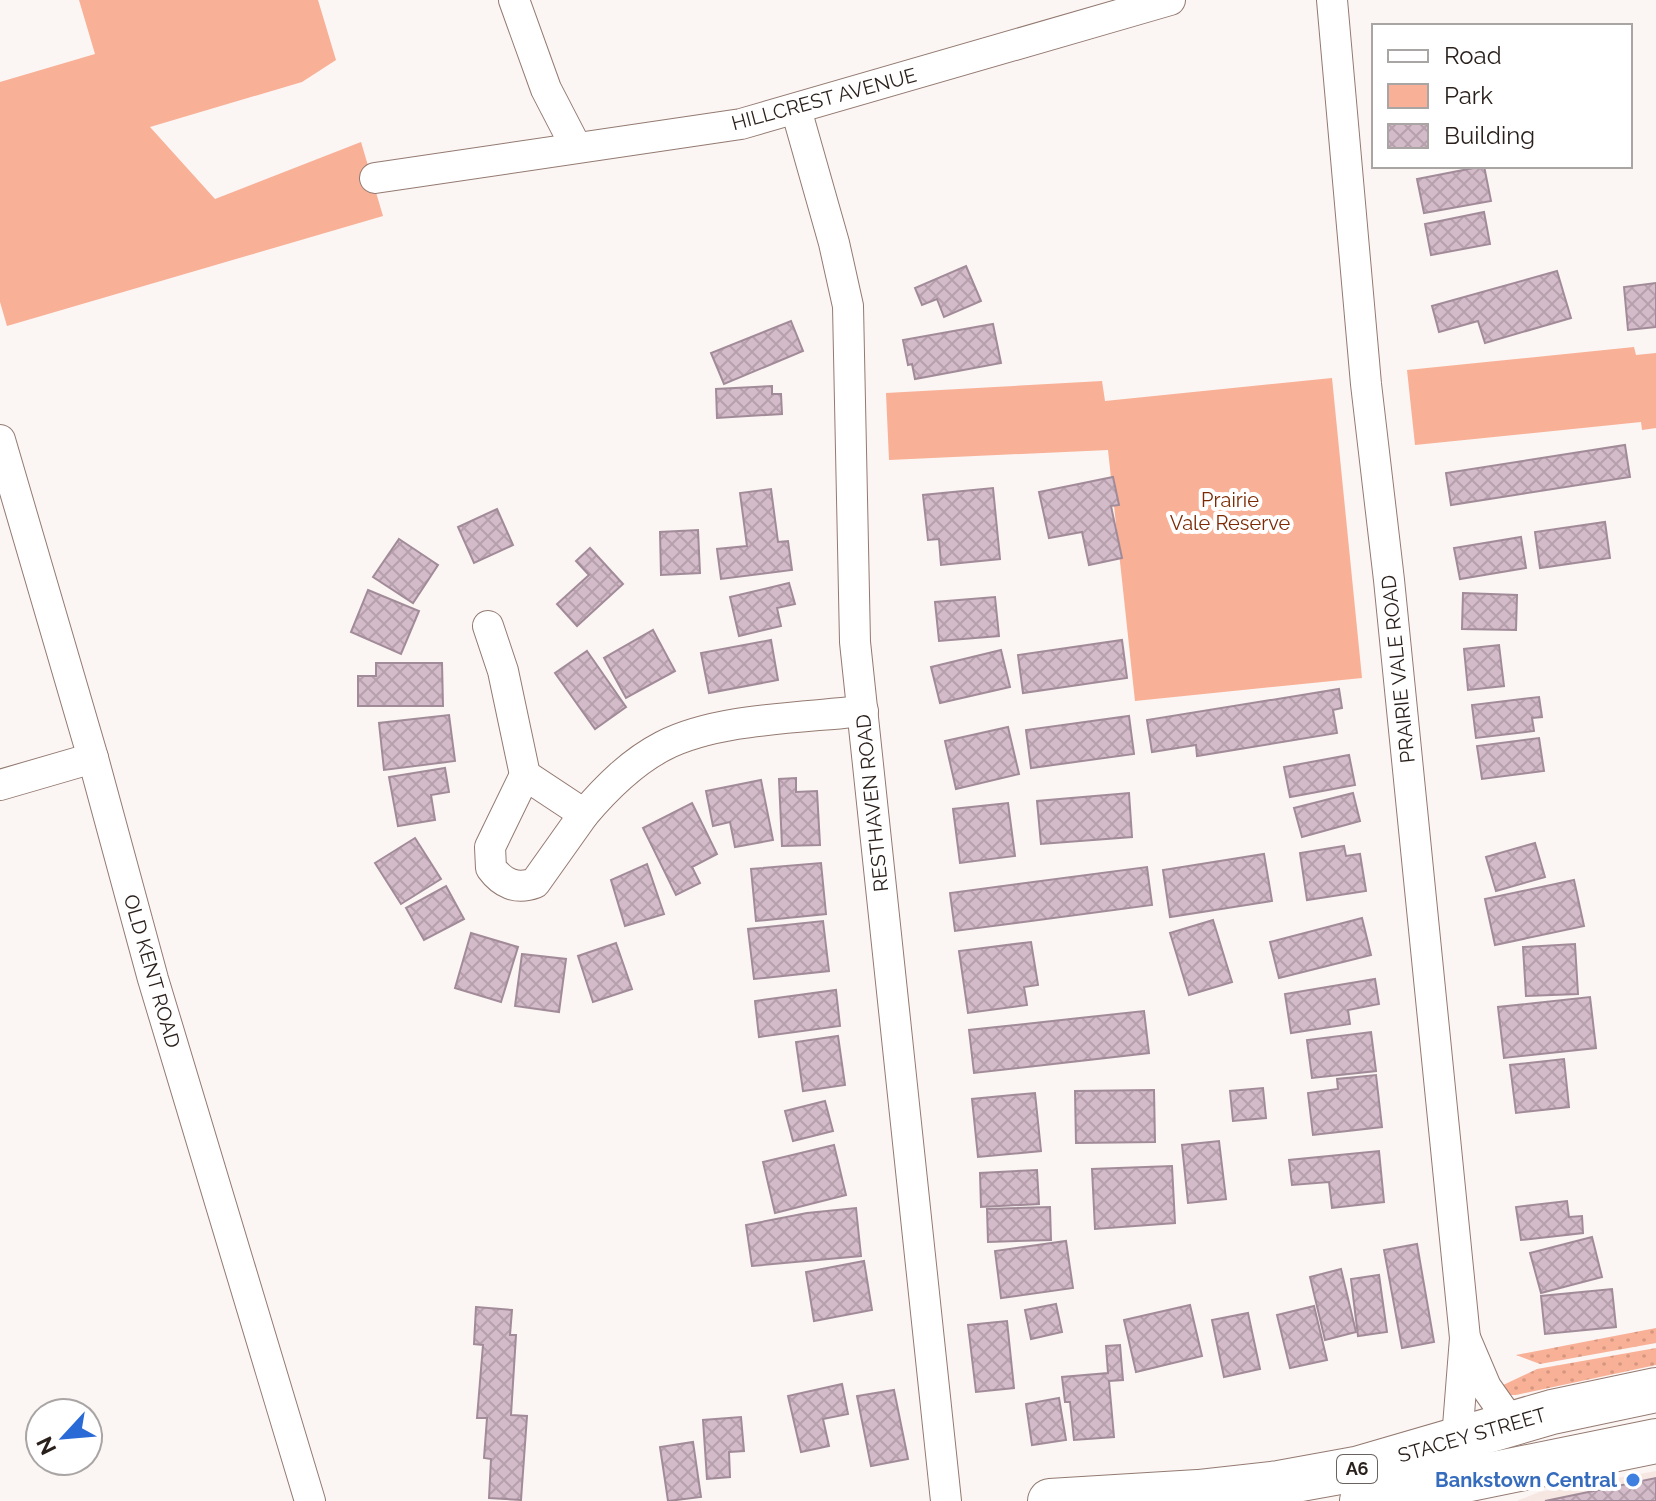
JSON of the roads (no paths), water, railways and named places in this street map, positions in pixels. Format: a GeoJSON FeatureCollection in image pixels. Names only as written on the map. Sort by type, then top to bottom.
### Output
{"type":"FeatureCollection","features":[{"type":"Feature","properties":{"kind":"highway","name":"STACEY STREET"},"geometry":{"type":"LineString","coordinates":[[1050,1501],[1198,1492],[1279,1483],[1356,1469],[1552,1412],[1656,1390]]}},
{"type":"Feature","properties":{"kind":"highway","name":"STACEY STREET"},"geometry":{"type":"LineString","coordinates":[[1362,1501],[1656,1441]]}},
{"type":"Feature","properties":{"kind":"street"},"geometry":{"type":"LineString","coordinates":[[514,0],[546,89],[576,147]]}},
{"type":"Feature","properties":{"kind":"street","name":"HILLCREST AVENUE"},"geometry":{"type":"LineString","coordinates":[[375,178],[741,124],[1170,0]]}},
{"type":"Feature","properties":{"kind":"street","name":"PRAIRIE VALE ROAD"},"geometry":{"type":"LineString","coordinates":[[1332,0],[1366,384],[1391,599],[1465,1338],[1457,1439]]}},
{"type":"Feature","properties":{"kind":"street","name":"RESTHAVEN ROAD"},"geometry":{"type":"LineString","coordinates":[[796,109],[834,243],[848,306],[854,616],[946,1501]]}},
{"type":"Feature","properties":{"kind":"street","name":"OLD KENT ROAD"},"geometry":{"type":"LineString","coordinates":[[0,440],[93,758],[153,979],[310,1501]]}},
{"type":"Feature","properties":{"kind":"street"},"geometry":{"type":"LineString","coordinates":[[488,626],[503,671],[525,775],[490,847],[488,858],[491,868],[506,882],[517,886],[535,883],[605,789],[663,746],[686,736],[746,724],[863,711]]}},
{"type":"Feature","properties":{"kind":"street"},"geometry":{"type":"LineString","coordinates":[[0,785],[93,758]]}},
{"type":"Feature","properties":{"kind":"street"},"geometry":{"type":"LineString","coordinates":[[525,775],[584,814]]}},
{"type":"Feature","properties":{"kind":"street","name":"PRAIRIE VALE ROAD"},"geometry":{"type":"LineString","coordinates":[[1465,1338],[1486,1387],[1512,1424]]}},
{"type":"Feature","properties":{"kind":"place","name":"Bankstown Central"},"geometry":{"type":"Point","coordinates":[1633,1480]}},
{"type":"Feature","properties":{"kind":"park label","name":"Prairie Vale Reserve"},"geometry":{"type":"Point","coordinates":[1230,512]}}]}
